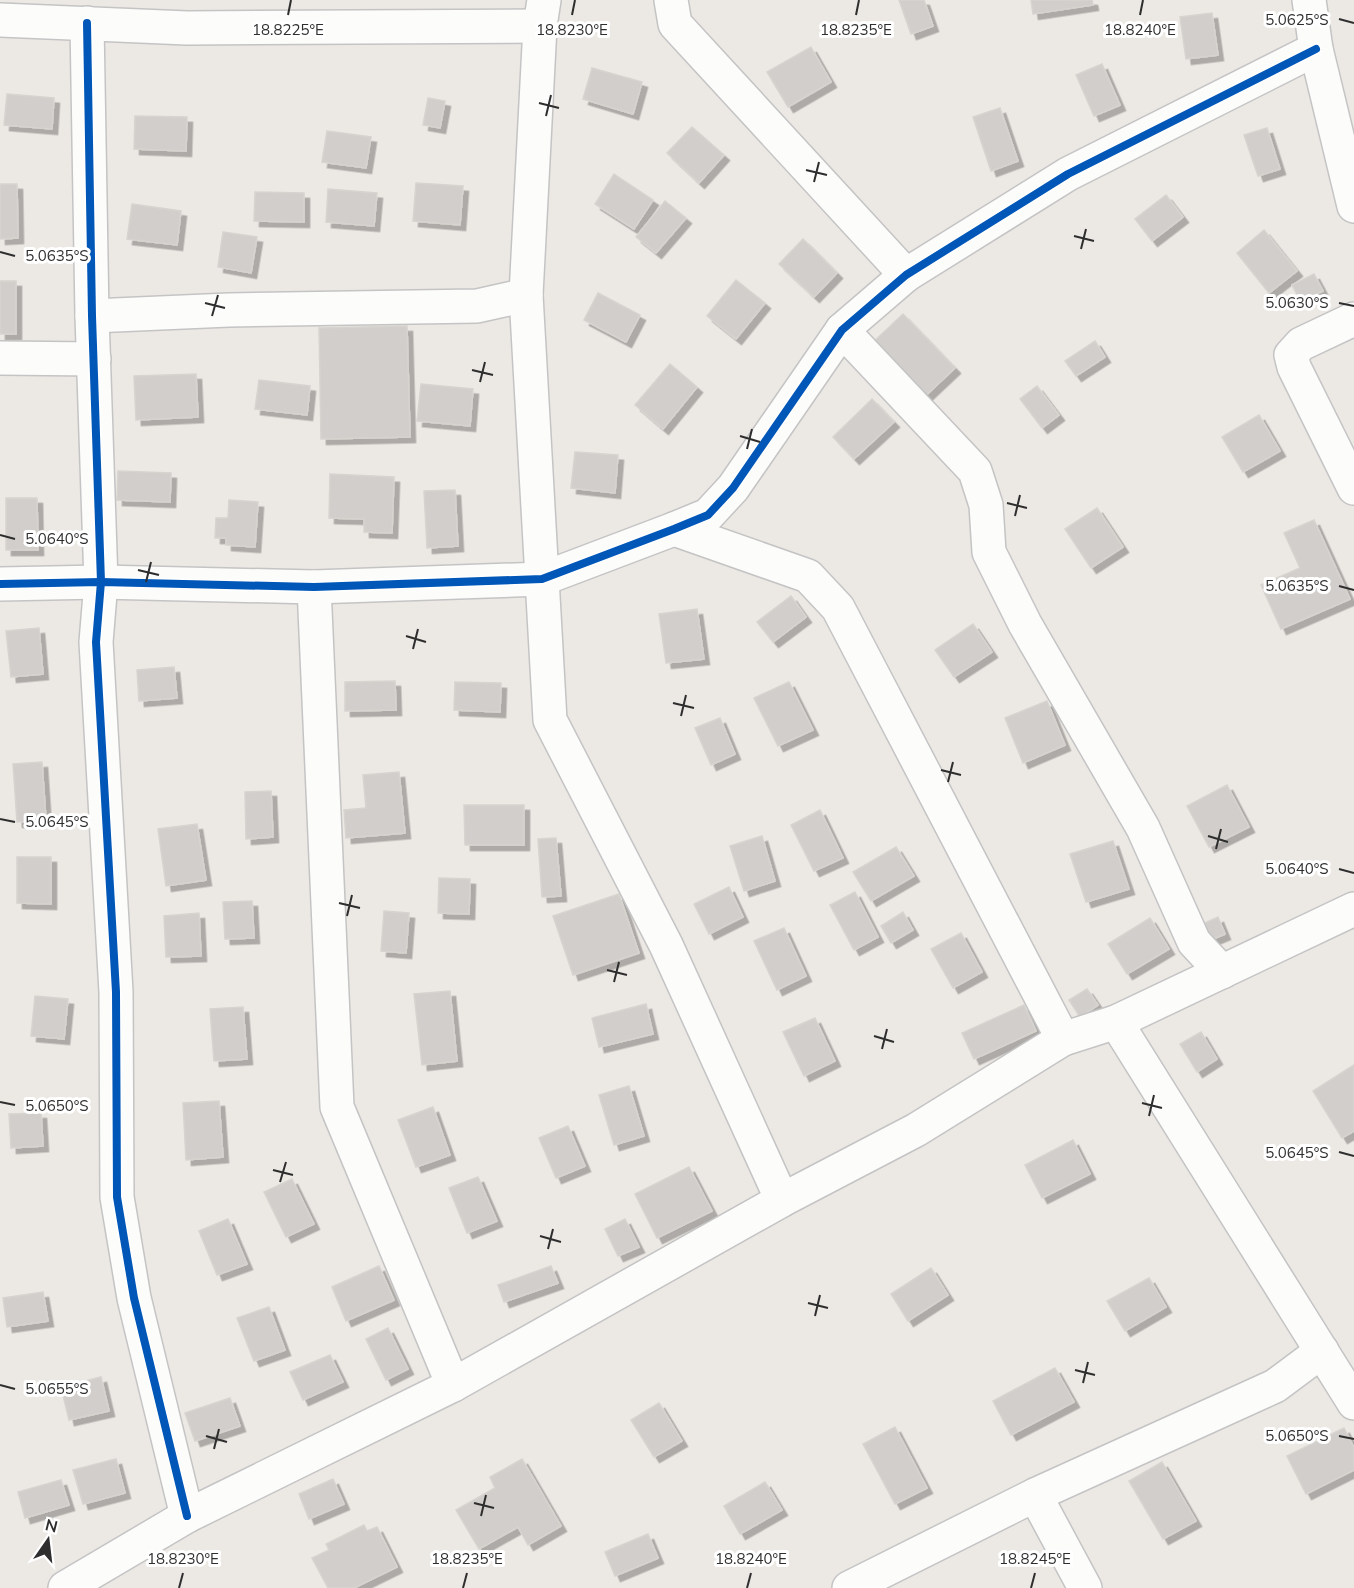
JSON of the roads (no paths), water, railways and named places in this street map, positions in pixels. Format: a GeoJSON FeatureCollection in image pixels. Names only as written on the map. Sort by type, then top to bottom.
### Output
{"type":"FeatureCollection","features":[{"type":"Feature","properties":{"kind":"street"},"geometry":{"type":"LineString","coordinates":[[671,0],[675,24],[906,275]]}},
{"type":"Feature","properties":{"kind":"street"},"geometry":{"type":"LineString","coordinates":[[1309,0],[1316,49],[1354,206]]}},
{"type":"Feature","properties":{"kind":"street"},"geometry":{"type":"LineString","coordinates":[[0,20],[187,28],[542,13],[525,295],[550,720],[666,945],[782,1200]]}},
{"type":"Feature","properties":{"kind":"street"},"geometry":{"type":"LineString","coordinates":[[87,23],[92,316],[100,582],[96,642],[116,992],[117,1197],[134,1298],[186,1516]]}},
{"type":"Feature","properties":{"kind":"street"},"geometry":{"type":"LineString","coordinates":[[0,584],[100,582],[314,587],[542,579],[674,529],[708,515],[733,488],[842,330],[906,275],[1068,174],[1316,49]]}},
{"type":"Feature","properties":{"kind":"street"},"geometry":{"type":"LineString","coordinates":[[92,316],[240,310],[477,306],[525,295]]}},
{"type":"Feature","properties":{"kind":"street"},"geometry":{"type":"LineString","coordinates":[[1354,319],[1301,344],[1291,355],[1294,367],[1354,488]]}},
{"type":"Feature","properties":{"kind":"street"},"geometry":{"type":"LineString","coordinates":[[842,330],[975,471],[986,505],[989,552],[1025,624],[1143,828],[1194,942],[1222,972]]}},
{"type":"Feature","properties":{"kind":"street"},"geometry":{"type":"LineString","coordinates":[[0,358],[94,359]]}},
{"type":"Feature","properties":{"kind":"street"},"geometry":{"type":"LineString","coordinates":[[674,529],[808,576],[838,608],[1063,1039]]}},
{"type":"Feature","properties":{"kind":"street"},"geometry":{"type":"LineString","coordinates":[[314,587],[337,1107],[453,1385]]}},
{"type":"Feature","properties":{"kind":"street"},"geometry":{"type":"LineString","coordinates":[[65,1588],[186,1516],[453,1385],[782,1200],[916,1130],[1063,1039],[1116,1022],[1354,909]]}},
{"type":"Feature","properties":{"kind":"street"},"geometry":{"type":"LineString","coordinates":[[1116,1022],[1354,1404]]}},
{"type":"Feature","properties":{"kind":"street"},"geometry":{"type":"LineString","coordinates":[[849,1588],[1035,1495],[1275,1386],[1322,1351]]}},
{"type":"Feature","properties":{"kind":"street"},"geometry":{"type":"LineString","coordinates":[[1035,1495],[1085,1588]]}}]}
